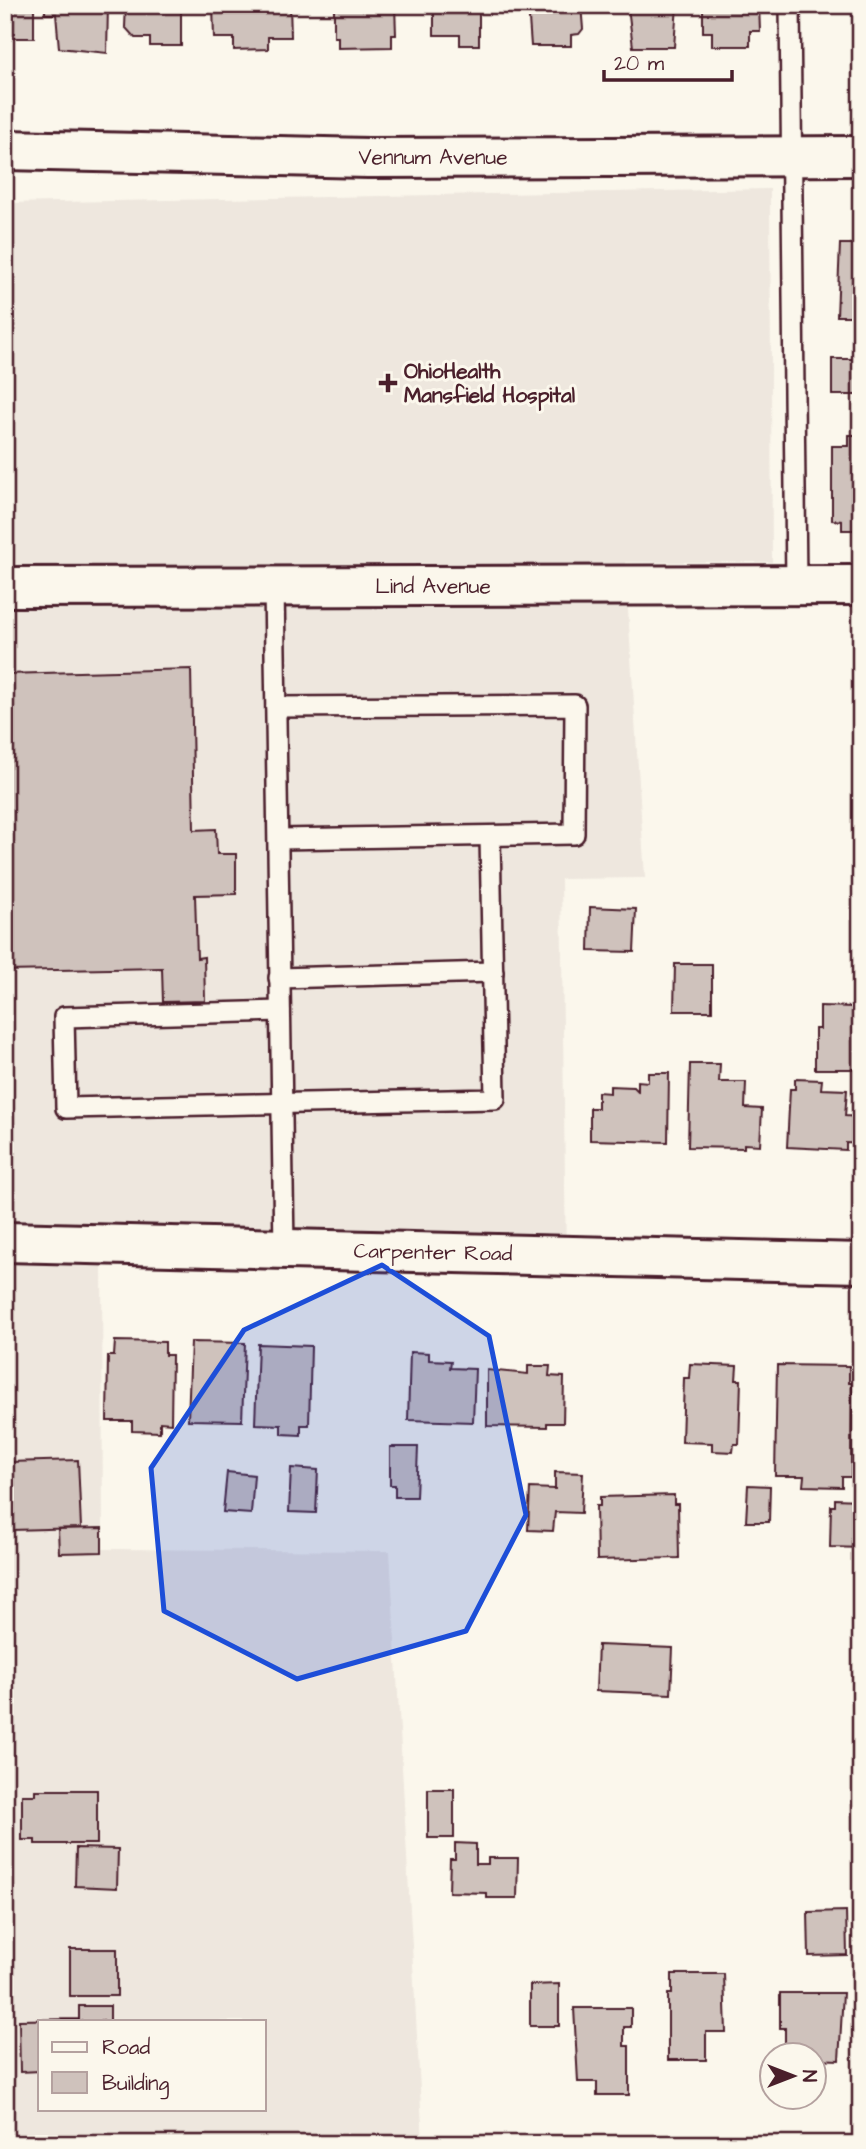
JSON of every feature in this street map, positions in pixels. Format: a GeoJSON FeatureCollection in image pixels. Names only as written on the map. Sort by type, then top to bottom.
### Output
{"type":"FeatureCollection","features":[{"type":"Feature","properties":{"kind":"street","name":"Vennum Avenue"},"geometry":{"type":"LineString","coordinates":[[5,150],[368,158],[861,156]]}},
{"type":"Feature","properties":{"kind":"street","name":"Lind Avenue"},"geometry":{"type":"LineString","coordinates":[[5,587],[861,585]]}},
{"type":"Feature","properties":{"kind":"street","name":"Carpenter Road"},"geometry":{"type":"LineString","coordinates":[[5,1242],[861,1262]]}},
{"type":"Feature","properties":{"kind":"lane"},"geometry":{"type":"LineString","coordinates":[[790,5],[796,585]]}},
{"type":"Feature","properties":{"kind":"lane"},"geometry":{"type":"LineString","coordinates":[[275,587],[284,1249]]}},
{"type":"Feature","properties":{"kind":"lane"},"geometry":{"type":"LineString","coordinates":[[276,707],[575,705],[573,834],[279,839]]}},
{"type":"Feature","properties":{"kind":"lane"},"geometry":{"type":"LineString","coordinates":[[280,1011],[64,1017],[66,1108],[495,1099],[490,836]]}},
{"type":"Feature","properties":{"kind":"lane"},"geometry":{"type":"LineString","coordinates":[[279,978],[493,972]]}},
{"type":"Feature","properties":{"kind":"highlighted area"},"geometry":{"type":"Polygon","coordinates":[[[382,1265],[489,1336],[526,1515],[466,1631],[297,1679],[164,1611],[151,1468],[244,1330],[382,1265]]]}},
{"type":"Feature","properties":{"kind":"shaded area"},"geometry":{"type":"Polygon","coordinates":[[[770,189],[772,562],[625,562],[645,878],[561,879],[566,1259],[102,1241],[103,1549],[390,1551],[423,2144],[5,2144],[5,203],[770,189]]]}},
{"type":"Feature","properties":{"kind":"building"},"geometry":{"type":"Polygon","coordinates":[[[5,5],[34,5],[34,38],[5,38],[5,5]]]}},
{"type":"Feature","properties":{"kind":"building"},"geometry":{"type":"Polygon","coordinates":[[[45,5],[108,5],[107,53],[59,48],[56,14],[45,14],[45,5]]]}},
{"type":"Feature","properties":{"kind":"building"},"geometry":{"type":"Polygon","coordinates":[[[126,5],[181,5],[181,46],[150,46],[150,38],[135,38],[125,27],[126,5]]]}},
{"type":"Feature","properties":{"kind":"building"},"geometry":{"type":"Polygon","coordinates":[[[213,5],[290,5],[291,37],[268,37],[268,49],[234,50],[234,38],[214,38],[213,5]]]}},
{"type":"Feature","properties":{"kind":"building"},"geometry":{"type":"Polygon","coordinates":[[[323,5],[395,5],[396,35],[392,35],[392,47],[338,48],[338,37],[334,37],[334,7],[323,5]]]}},
{"type":"Feature","properties":{"kind":"building"},"geometry":{"type":"Polygon","coordinates":[[[427,5],[490,5],[490,8],[479,8],[479,45],[460,45],[460,35],[434,35],[434,8],[427,5]]]}},
{"type":"Feature","properties":{"kind":"building"},"geometry":{"type":"Polygon","coordinates":[[[528,5],[581,5],[583,29],[579,34],[571,35],[571,46],[531,46],[528,5]]]}},
{"type":"Feature","properties":{"kind":"building"},"geometry":{"type":"Polygon","coordinates":[[[618,5],[677,5],[674,47],[633,47],[628,7],[618,5]]]}},
{"type":"Feature","properties":{"kind":"building"},"geometry":{"type":"Polygon","coordinates":[[[703,5],[759,5],[760,31],[750,31],[750,46],[712,46],[712,32],[703,32],[703,5]]]}},
{"type":"Feature","properties":{"kind":"building"},"geometry":{"type":"Polygon","coordinates":[[[840,244],[861,244],[861,316],[837,316],[840,244]]]}},
{"type":"Feature","properties":{"kind":"building"},"geometry":{"type":"Polygon","coordinates":[[[832,359],[861,359],[861,395],[832,395],[832,359]]]}},
{"type":"Feature","properties":{"kind":"building"},"geometry":{"type":"Polygon","coordinates":[[[849,435],[861,435],[861,530],[842,530],[842,521],[832,520],[832,446],[849,446],[849,435]]]}},
{"type":"Feature","properties":{"kind":"building"},"geometry":{"type":"Polygon","coordinates":[[[191,669],[194,830],[216,829],[217,854],[236,854],[236,894],[195,895],[197,958],[204,957],[205,1001],[163,1002],[162,968],[5,971],[5,674],[191,669]]]}},
{"type":"Feature","properties":{"kind":"building"},"geometry":{"type":"Polygon","coordinates":[[[856,771],[861,771],[861,823],[856,823],[856,771]]]}},
{"type":"Feature","properties":{"kind":"building"},"geometry":{"type":"Polygon","coordinates":[[[590,907],[636,909],[634,952],[589,951],[590,907]]]}},
{"type":"Feature","properties":{"kind":"building"},"geometry":{"type":"Polygon","coordinates":[[[675,964],[712,964],[712,1011],[674,1011],[675,964]]]}},
{"type":"Feature","properties":{"kind":"building"},"geometry":{"type":"Polygon","coordinates":[[[820,1006],[854,1007],[854,1030],[859,1031],[858,1069],[815,1069],[815,1029],[820,1029],[820,1006]]]}},
{"type":"Feature","properties":{"kind":"building"},"geometry":{"type":"Polygon","coordinates":[[[690,1064],[720,1064],[719,1082],[746,1082],[745,1108],[762,1109],[760,1145],[744,1144],[744,1148],[688,1147],[690,1064]]]}},
{"type":"Feature","properties":{"kind":"building"},"geometry":{"type":"Polygon","coordinates":[[[648,1073],[669,1073],[668,1142],[590,1140],[590,1108],[598,1108],[598,1092],[610,1093],[610,1086],[634,1087],[638,1091],[638,1081],[648,1082],[648,1073]]]}},
{"type":"Feature","properties":{"kind":"building"},"geometry":{"type":"Polygon","coordinates":[[[795,1079],[822,1080],[821,1089],[847,1090],[845,1116],[861,1117],[861,1144],[846,1143],[846,1150],[787,1147],[790,1089],[795,1089],[795,1079]]]}},
{"type":"Feature","properties":{"kind":"building"},"geometry":{"type":"Polygon","coordinates":[[[115,1341],[165,1342],[165,1355],[172,1355],[171,1423],[160,1422],[160,1432],[132,1431],[132,1421],[107,1421],[108,1356],[114,1356],[115,1341]]]}},
{"type":"Feature","properties":{"kind":"building"},"geometry":{"type":"Polygon","coordinates":[[[191,1342],[245,1343],[242,1421],[188,1420],[191,1342]]]}},
{"type":"Feature","properties":{"kind":"building"},"geometry":{"type":"Polygon","coordinates":[[[258,1344],[311,1346],[309,1425],[301,1425],[301,1435],[281,1434],[281,1425],[255,1424],[258,1344]]]}},
{"type":"Feature","properties":{"kind":"building"},"geometry":{"type":"Polygon","coordinates":[[[410,1352],[429,1353],[429,1360],[451,1361],[450,1368],[475,1369],[473,1422],[408,1420],[410,1352]]]}},
{"type":"Feature","properties":{"kind":"building"},"geometry":{"type":"Polygon","coordinates":[[[690,1364],[737,1366],[736,1380],[741,1380],[739,1444],[734,1444],[733,1452],[712,1451],[712,1443],[682,1442],[684,1378],[689,1378],[690,1364]]]}},
{"type":"Feature","properties":{"kind":"building"},"geometry":{"type":"Polygon","coordinates":[[[777,1365],[849,1366],[849,1383],[852,1383],[851,1477],[842,1477],[842,1487],[803,1486],[804,1476],[775,1476],[777,1365]]]}},
{"type":"Feature","properties":{"kind":"building"},"geometry":{"type":"Polygon","coordinates":[[[528,1366],[550,1366],[549,1376],[564,1377],[563,1423],[547,1423],[547,1427],[487,1426],[487,1370],[528,1374],[528,1366]]]}},
{"type":"Feature","properties":{"kind":"building"},"geometry":{"type":"Polygon","coordinates":[[[390,1447],[418,1447],[416,1497],[395,1497],[395,1485],[390,1485],[390,1447]]]}},
{"type":"Feature","properties":{"kind":"building"},"geometry":{"type":"Polygon","coordinates":[[[78,1460],[81,1528],[12,1530],[9,1462],[78,1460]]]}},
{"type":"Feature","properties":{"kind":"building"},"geometry":{"type":"Polygon","coordinates":[[[291,1468],[318,1470],[316,1513],[289,1512],[291,1468]]]}},
{"type":"Feature","properties":{"kind":"building"},"geometry":{"type":"Polygon","coordinates":[[[227,1472],[254,1475],[251,1514],[223,1512],[227,1472]]]}},
{"type":"Feature","properties":{"kind":"building"},"geometry":{"type":"Polygon","coordinates":[[[555,1472],[583,1473],[581,1513],[555,1512],[553,1531],[528,1530],[530,1488],[555,1489],[555,1472]]]}},
{"type":"Feature","properties":{"kind":"building"},"geometry":{"type":"Polygon","coordinates":[[[748,1485],[770,1486],[769,1522],[746,1522],[748,1485]]]}},
{"type":"Feature","properties":{"kind":"building"},"geometry":{"type":"Polygon","coordinates":[[[674,1495],[674,1504],[678,1504],[679,1558],[597,1560],[596,1506],[600,1506],[600,1497],[674,1495]]]}},
{"type":"Feature","properties":{"kind":"building"},"geometry":{"type":"Polygon","coordinates":[[[835,1499],[858,1500],[858,1506],[861,1506],[861,1548],[830,1547],[831,1506],[835,1506],[835,1499]]]}},
{"type":"Feature","properties":{"kind":"building"},"geometry":{"type":"Polygon","coordinates":[[[102,1528],[102,1552],[59,1553],[58,1529],[102,1528]]]}},
{"type":"Feature","properties":{"kind":"building"},"geometry":{"type":"Polygon","coordinates":[[[598,1645],[673,1648],[671,1694],[596,1691],[598,1645]]]}},
{"type":"Feature","properties":{"kind":"building"},"geometry":{"type":"Polygon","coordinates":[[[428,1789],[454,1789],[454,1838],[428,1838],[428,1789]]]}},
{"type":"Feature","properties":{"kind":"building"},"geometry":{"type":"Polygon","coordinates":[[[35,1790],[97,1790],[97,1844],[35,1844],[35,1840],[22,1840],[22,1795],[35,1795],[35,1790]]]}},
{"type":"Feature","properties":{"kind":"building"},"geometry":{"type":"Polygon","coordinates":[[[455,1843],[476,1844],[476,1864],[488,1864],[488,1858],[518,1858],[517,1898],[487,1898],[487,1893],[449,1892],[450,1859],[455,1859],[455,1843]]]}},
{"type":"Feature","properties":{"kind":"building"},"geometry":{"type":"Polygon","coordinates":[[[76,1848],[118,1849],[117,1888],[75,1886],[76,1848]]]}},
{"type":"Feature","properties":{"kind":"building"},"geometry":{"type":"Polygon","coordinates":[[[846,1911],[847,1955],[809,1956],[808,1912],[846,1911]]]}},
{"type":"Feature","properties":{"kind":"building"},"geometry":{"type":"Polygon","coordinates":[[[70,1949],[117,1949],[117,1996],[70,1996],[70,1949]]]}},
{"type":"Feature","properties":{"kind":"building"},"geometry":{"type":"Polygon","coordinates":[[[672,1974],[724,1974],[726,2032],[706,2032],[706,2060],[668,2060],[668,1994],[672,1994],[672,1974]]]}},
{"type":"Feature","properties":{"kind":"building"},"geometry":{"type":"Polygon","coordinates":[[[559,1984],[559,2026],[530,2026],[530,1985],[559,1984]]]}},
{"type":"Feature","properties":{"kind":"building"},"geometry":{"type":"Polygon","coordinates":[[[780,1993],[843,1993],[839,2060],[828,2060],[828,2040],[785,2040],[785,2028],[780,2028],[780,1993]]]}},
{"type":"Feature","properties":{"kind":"building"},"geometry":{"type":"Polygon","coordinates":[[[79,2006],[110,2006],[110,2020],[38,2020],[38,2071],[20,2072],[19,2020],[79,2019],[79,2006]]]}},
{"type":"Feature","properties":{"kind":"building"},"geometry":{"type":"Polygon","coordinates":[[[574,2008],[631,2008],[631,2027],[624,2027],[624,2046],[629,2046],[629,2095],[597,2095],[597,2082],[578,2082],[574,2008]]]}},
{"type":"Feature","properties":{"kind":"place","name":"OhioHealth Mansfield Hospital"},"geometry":{"type":"Point","coordinates":[388,383]}}]}
